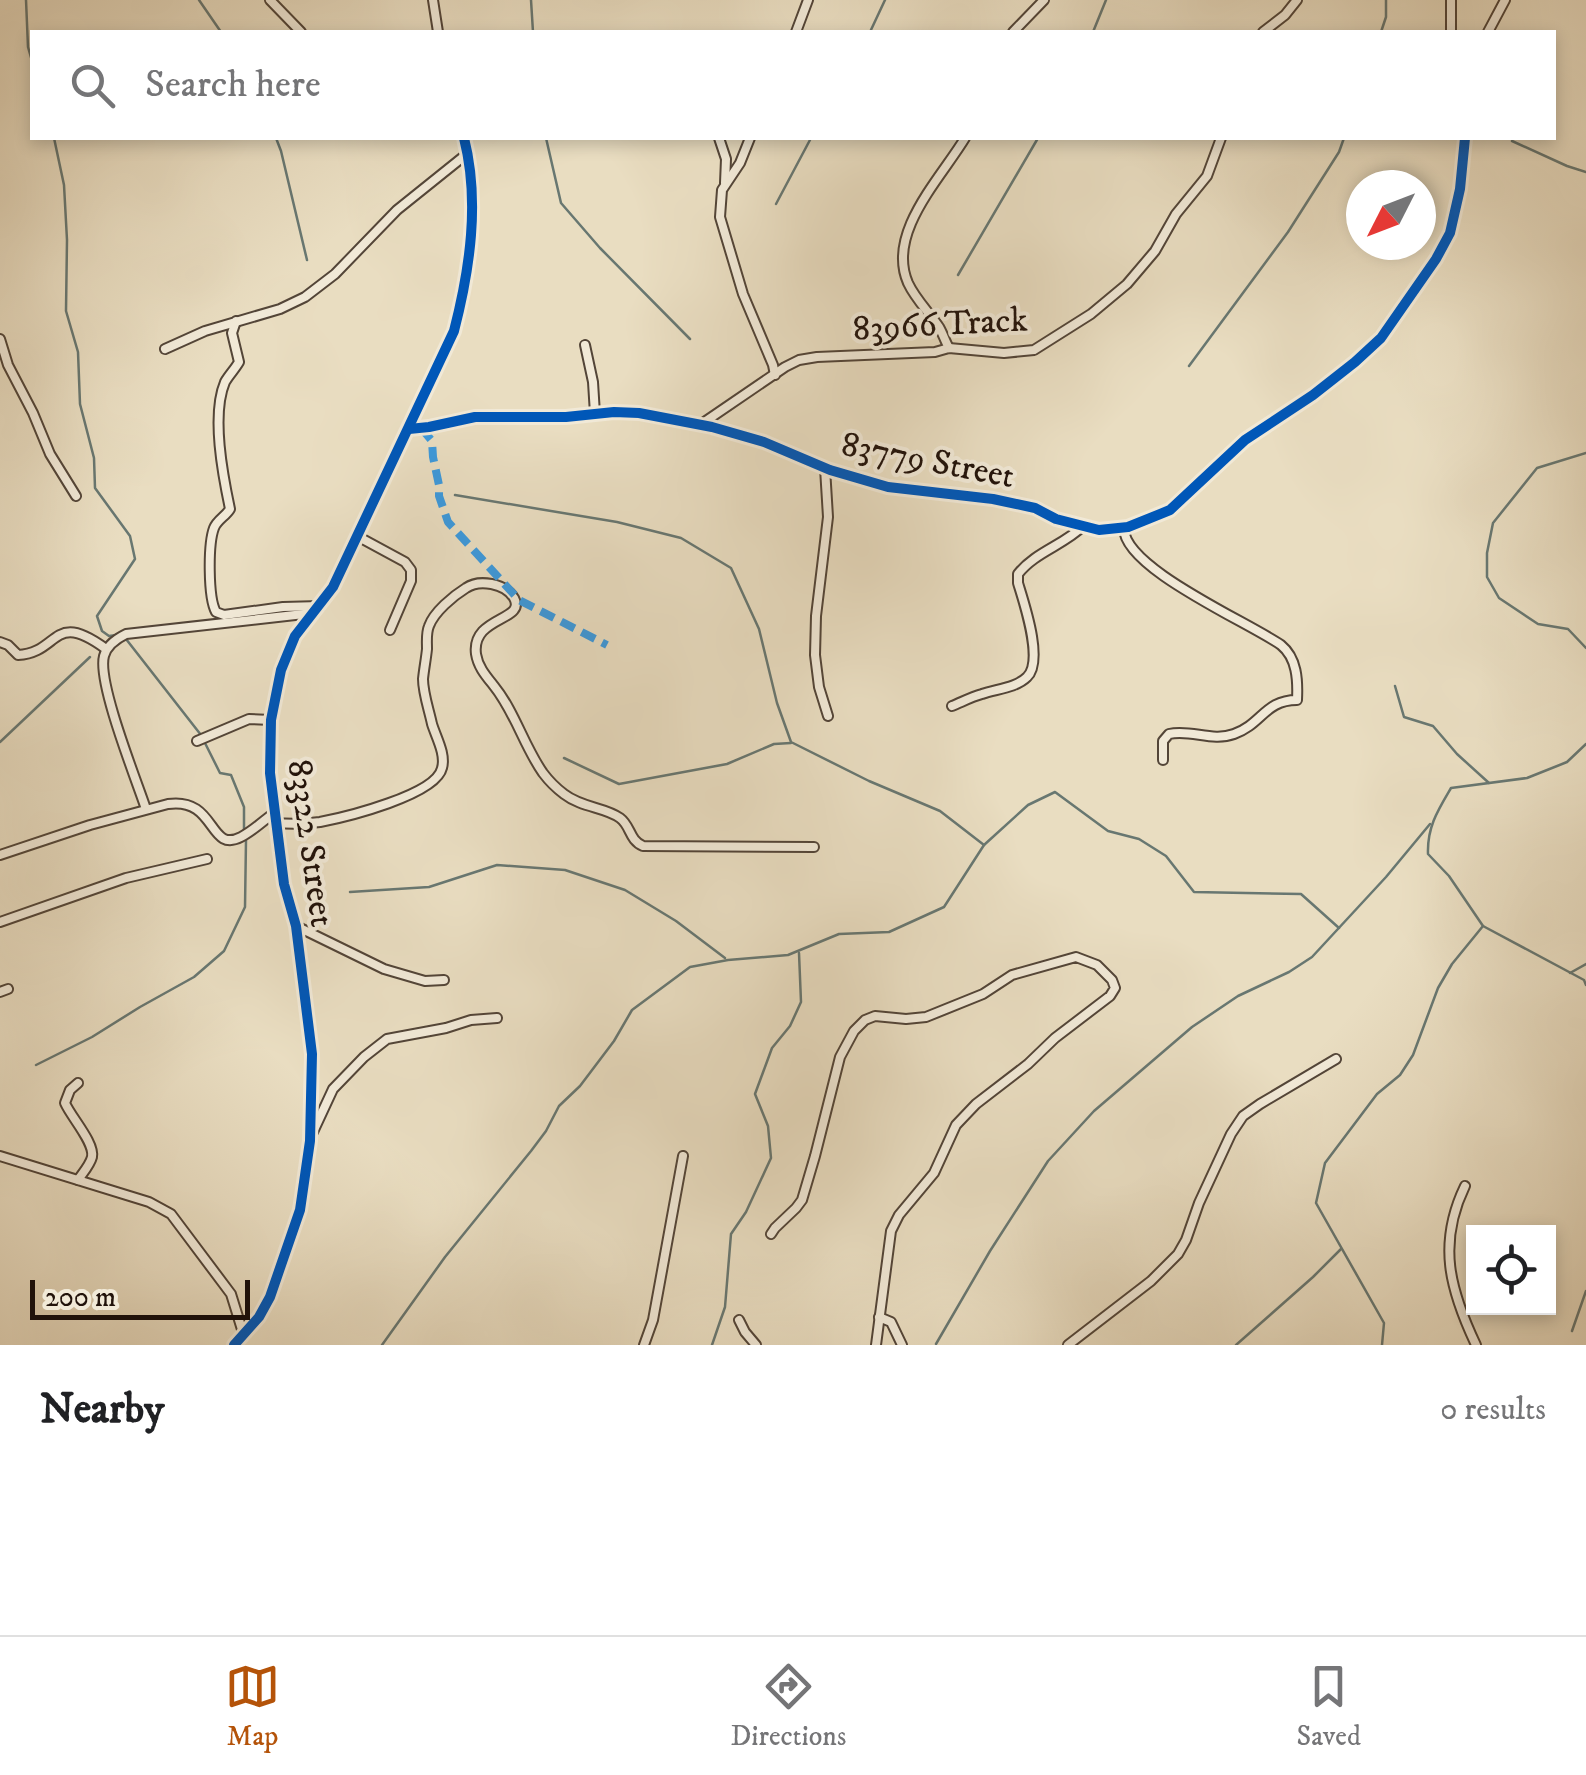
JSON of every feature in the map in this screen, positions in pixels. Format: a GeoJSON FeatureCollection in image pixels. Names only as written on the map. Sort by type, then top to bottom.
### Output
{"type":"FeatureCollection","features":[{"type":"Feature","properties":{"kind":"street"},"geometry":{"type":"LineString","coordinates":[[270,0],[298,30]]}},
{"type":"Feature","properties":{"kind":"street"},"geometry":{"type":"LineString","coordinates":[[433,0],[438,30]]}},
{"type":"Feature","properties":{"kind":"street"},"geometry":{"type":"LineString","coordinates":[[797,30],[808,0]]}},
{"type":"Feature","properties":{"kind":"street"},"geometry":{"type":"LineString","coordinates":[[1015,30],[1044,0]]}},
{"type":"Feature","properties":{"kind":"street"},"geometry":{"type":"LineString","coordinates":[[1266,30],[1297,0]]}},
{"type":"Feature","properties":{"kind":"street"},"geometry":{"type":"LineString","coordinates":[[1451,0],[1451,30]]}},
{"type":"Feature","properties":{"kind":"street"},"geometry":{"type":"LineString","coordinates":[[1489,30],[1506,0]]}},
{"type":"Feature","properties":{"kind":"street","name":"83322 Street"},"geometry":{"type":"LineString","coordinates":[[234,1345],[265,1308],[290,1242],[300,1210],[310,1141],[312,1054],[296,926],[284,884],[274,818],[271,720],[289,648],[333,586],[454,332],[473,195],[465,140]]}},
{"type":"Feature","properties":{"kind":"street"},"geometry":{"type":"LineString","coordinates":[[720,140],[726,158],[719,206],[721,226],[774,375]]}},
{"type":"Feature","properties":{"kind":"street"},"geometry":{"type":"LineString","coordinates":[[725,183],[743,158],[749,140]]}},
{"type":"Feature","properties":{"kind":"street"},"geometry":{"type":"LineString","coordinates":[[950,348],[910,286],[903,270],[902,251],[920,206],[964,140]]}},
{"type":"Feature","properties":{"kind":"street","name":"83966 Track"},"geometry":{"type":"LineString","coordinates":[[700,425],[799,360],[950,348],[1004,353],[1034,350],[1053,340],[1127,284],[1155,251],[1176,214],[1207,176],[1221,140]]}},
{"type":"Feature","properties":{"kind":"street","name":"83779 Street"},"geometry":{"type":"LineString","coordinates":[[409,428],[474,418],[639,412],[764,442],[825,468],[888,487],[994,499],[1099,530],[1124,528],[1170,510],[1245,440],[1334,379],[1380,338],[1450,233],[1465,140]]}},
{"type":"Feature","properties":{"kind":"street"},"geometry":{"type":"LineString","coordinates":[[166,349],[205,331],[280,309],[305,297],[335,274],[397,210],[468,153]]}},
{"type":"Feature","properties":{"kind":"street"},"geometry":{"type":"LineString","coordinates":[[236,322],[232,333],[238,362],[225,383],[220,414],[222,472],[230,510],[214,528],[211,602],[216,612],[224,616],[270,608],[317,609]]}},
{"type":"Feature","properties":{"kind":"street"},"geometry":{"type":"LineString","coordinates":[[0,340],[50,454],[76,496]]}},
{"type":"Feature","properties":{"kind":"street"},"geometry":{"type":"LineString","coordinates":[[585,345],[595,414]]}},
{"type":"Feature","properties":{"kind":"street"},"geometry":{"type":"LineString","coordinates":[[825,468],[828,517],[815,655],[828,716]]}},
{"type":"Feature","properties":{"kind":"street"},"geometry":{"type":"LineString","coordinates":[[952,706],[1029,676],[1032,643],[1018,574],[1036,556],[1083,526]]}},
{"type":"Feature","properties":{"kind":"street"},"geometry":{"type":"LineString","coordinates":[[1124,528],[1124,537],[1143,561],[1178,586],[1280,644],[1291,654],[1295,667],[1298,700],[1280,702],[1250,726],[1228,736],[1169,734],[1163,741],[1164,760]]}},
{"type":"Feature","properties":{"kind":"street"},"geometry":{"type":"LineString","coordinates":[[357,536],[405,562],[412,570],[390,630]]}},
{"type":"Feature","properties":{"kind":"street"},"geometry":{"type":"LineString","coordinates":[[0,855],[90,824],[181,802],[203,813],[219,837],[230,840],[274,818],[318,822],[362,812],[423,788],[441,773],[443,759],[424,687],[428,630],[433,618],[463,590],[483,583],[504,590],[516,604],[507,617],[479,633],[478,662],[541,770],[569,798],[617,816],[632,839],[643,846],[814,847]]}},
{"type":"Feature","properties":{"kind":"street"},"geometry":{"type":"LineString","coordinates":[[146,809],[104,678],[106,650],[126,634],[317,609]]}},
{"type":"Feature","properties":{"kind":"street"},"geometry":{"type":"LineString","coordinates":[[0,642],[18,654],[25,654],[56,636],[76,632],[92,638],[106,650]]}},
{"type":"Feature","properties":{"kind":"street"},"geometry":{"type":"LineString","coordinates":[[197,741],[249,720],[271,720]]}},
{"type":"Feature","properties":{"kind":"street"},"geometry":{"type":"LineString","coordinates":[[0,922],[126,878],[207,859]]}},
{"type":"Feature","properties":{"kind":"street"},"geometry":{"type":"LineString","coordinates":[[296,926],[400,975],[424,981],[444,980]]}},
{"type":"Feature","properties":{"kind":"street"},"geometry":{"type":"LineString","coordinates":[[771,1234],[802,1200],[840,1057],[860,1024],[875,1016],[926,1017],[983,994],[1012,976],[1066,959],[1081,957],[1098,965],[1112,980],[1114,991],[966,1113],[954,1129],[934,1173],[899,1214],[889,1238],[876,1345]]}},
{"type":"Feature","properties":{"kind":"street"},"geometry":{"type":"LineString","coordinates":[[310,1141],[333,1089],[379,1045],[395,1036],[497,1018]]}},
{"type":"Feature","properties":{"kind":"street"},"geometry":{"type":"LineString","coordinates":[[1068,1345],[1151,1281],[1178,1254],[1210,1178],[1243,1116],[1336,1059]]}},
{"type":"Feature","properties":{"kind":"street"},"geometry":{"type":"LineString","coordinates":[[78,1083],[65,1103],[92,1153],[78,1180]]}},
{"type":"Feature","properties":{"kind":"street"},"geometry":{"type":"LineString","coordinates":[[0,1156],[149,1202],[172,1214],[232,1294],[244,1336]]}},
{"type":"Feature","properties":{"kind":"street"},"geometry":{"type":"LineString","coordinates":[[644,1345],[653,1320],[683,1156]]}},
{"type":"Feature","properties":{"kind":"street"},"geometry":{"type":"LineString","coordinates":[[1464,1186],[1452,1226],[1448,1260],[1452,1285],[1476,1345]]}},
{"type":"Feature","properties":{"kind":"street"},"geometry":{"type":"LineString","coordinates":[[879,1317],[891,1322],[902,1345]]}},
{"type":"Feature","properties":{"kind":"street"},"geometry":{"type":"LineString","coordinates":[[739,1320],[756,1345]]}},
{"type":"Feature","properties":{"kind":"waterway"},"geometry":{"type":"LineString","coordinates":[[26,0],[30,54]]}},
{"type":"Feature","properties":{"kind":"waterway"},"geometry":{"type":"LineString","coordinates":[[199,0],[220,30]]}},
{"type":"Feature","properties":{"kind":"waterway"},"geometry":{"type":"LineString","coordinates":[[531,0],[533,30]]}},
{"type":"Feature","properties":{"kind":"waterway"},"geometry":{"type":"LineString","coordinates":[[871,30],[885,0]]}},
{"type":"Feature","properties":{"kind":"waterway"},"geometry":{"type":"LineString","coordinates":[[1094,30],[1106,0]]}},
{"type":"Feature","properties":{"kind":"waterway"},"geometry":{"type":"LineString","coordinates":[[1382,30],[1386,0]]}},
{"type":"Feature","properties":{"kind":"waterway"},"geometry":{"type":"LineString","coordinates":[[54,140],[64,185],[66,311],[78,352],[80,404],[94,458],[95,488],[130,536],[135,559],[97,616],[102,631],[109,636],[117,635]]}},
{"type":"Feature","properties":{"kind":"waterway"},"geometry":{"type":"LineString","coordinates":[[277,140],[307,260]]}},
{"type":"Feature","properties":{"kind":"waterway"},"geometry":{"type":"LineString","coordinates":[[546,140],[561,203],[690,339]]}},
{"type":"Feature","properties":{"kind":"waterway"},"geometry":{"type":"LineString","coordinates":[[776,204],[810,140]]}},
{"type":"Feature","properties":{"kind":"waterway"},"geometry":{"type":"LineString","coordinates":[[958,275],[1037,140]]}},
{"type":"Feature","properties":{"kind":"waterway"},"geometry":{"type":"LineString","coordinates":[[1189,366],[1288,232],[1343,140]]}},
{"type":"Feature","properties":{"kind":"waterway"},"geometry":{"type":"LineString","coordinates":[[1512,141],[1586,172]]}},
{"type":"Feature","properties":{"kind":"waterway"},"geometry":{"type":"LineString","coordinates":[[1586,453],[1537,468],[1493,523],[1487,553],[1487,577],[1499,598],[1538,624],[1568,629],[1586,648]]}},
{"type":"Feature","properties":{"kind":"waterway"},"geometry":{"type":"LineString","coordinates":[[455,495],[617,522],[681,538],[731,568],[759,629],[791,742],[940,811],[984,845]]}},
{"type":"Feature","properties":{"kind":"waterway"},"geometry":{"type":"LineString","coordinates":[[126,639],[201,735]]}},
{"type":"Feature","properties":{"kind":"waterway"},"geometry":{"type":"LineString","coordinates":[[0,742],[90,657]]}},
{"type":"Feature","properties":{"kind":"waterway"},"geometry":{"type":"LineString","coordinates":[[1395,686],[1404,717],[1433,726],[1489,783]]}},
{"type":"Feature","properties":{"kind":"waterway"},"geometry":{"type":"LineString","coordinates":[[205,743],[220,773],[231,775],[244,807],[244,832]]}},
{"type":"Feature","properties":{"kind":"waterway"},"geometry":{"type":"LineString","coordinates":[[564,758],[619,784],[727,764],[774,744],[791,743]]}},
{"type":"Feature","properties":{"kind":"waterway"},"geometry":{"type":"LineString","coordinates":[[1586,744],[1567,762],[1527,778],[1451,788],[1431,827],[1428,844],[1428,854],[1449,876],[1483,926],[1584,980],[1586,985]]}},
{"type":"Feature","properties":{"kind":"waterway"},"geometry":{"type":"LineString","coordinates":[[382,1345],[445,1257],[546,1131],[559,1106],[580,1086],[614,1041],[632,1010],[690,967],[788,955],[839,934],[889,932],[944,907],[984,845],[1028,805],[1055,792],[1108,831],[1139,839],[1166,856],[1194,892],[1301,894],[1339,928]]}},
{"type":"Feature","properties":{"kind":"waterway"},"geometry":{"type":"LineString","coordinates":[[936,1344],[1048,1161],[1094,1111],[1192,1027],[1238,996],[1312,957],[1430,824]]}},
{"type":"Feature","properties":{"kind":"waterway"},"geometry":{"type":"LineString","coordinates":[[36,1065],[194,977],[224,951],[245,907],[246,840]]}},
{"type":"Feature","properties":{"kind":"waterway"},"geometry":{"type":"LineString","coordinates":[[350,892],[429,887],[497,865],[565,870],[625,890],[676,921],[725,958]]}},
{"type":"Feature","properties":{"kind":"waterway"},"geometry":{"type":"LineString","coordinates":[[1382,1345],[1384,1323],[1316,1203],[1325,1163],[1377,1094],[1400,1075],[1413,1055],[1438,988],[1483,926]]}},
{"type":"Feature","properties":{"kind":"waterway"},"geometry":{"type":"LineString","coordinates":[[712,1345],[725,1307],[731,1234],[746,1212],[771,1158],[768,1126],[755,1094],[772,1048],[790,1026],[801,1002],[799,953]]}},
{"type":"Feature","properties":{"kind":"waterway"},"geometry":{"type":"LineString","coordinates":[[1570,973],[1586,964]]}},
{"type":"Feature","properties":{"kind":"waterway"},"geometry":{"type":"LineString","coordinates":[[1236,1345],[1341,1249]]}},
{"type":"Feature","properties":{"kind":"waterway"},"geometry":{"type":"LineString","coordinates":[[1572,1331],[1586,1291]]}},
{"type":"Feature","properties":{"kind":"marked path"},"geometry":{"type":"LineString","coordinates":[[421,428],[432,441],[439,496],[448,522],[519,600],[607,645]]}},
{"type":"Feature","properties":{"kind":"cycle path"},"geometry":{"type":"LineString","coordinates":[[234,1345],[259,1317],[270,1297],[300,1210],[310,1141],[312,1054],[296,926],[284,884],[270,773],[271,720],[281,670],[295,636],[333,587],[454,331],[471,235],[471,186],[464,140]]}},
{"type":"Feature","properties":{"kind":"cycle path"},"geometry":{"type":"LineString","coordinates":[[409,429],[475,417],[639,413],[764,442],[830,470],[888,487],[993,499],[1035,508],[1056,519],[1099,530],[1128,527],[1170,510],[1245,440],[1313,395],[1381,338],[1450,233],[1465,140]]}}]}
